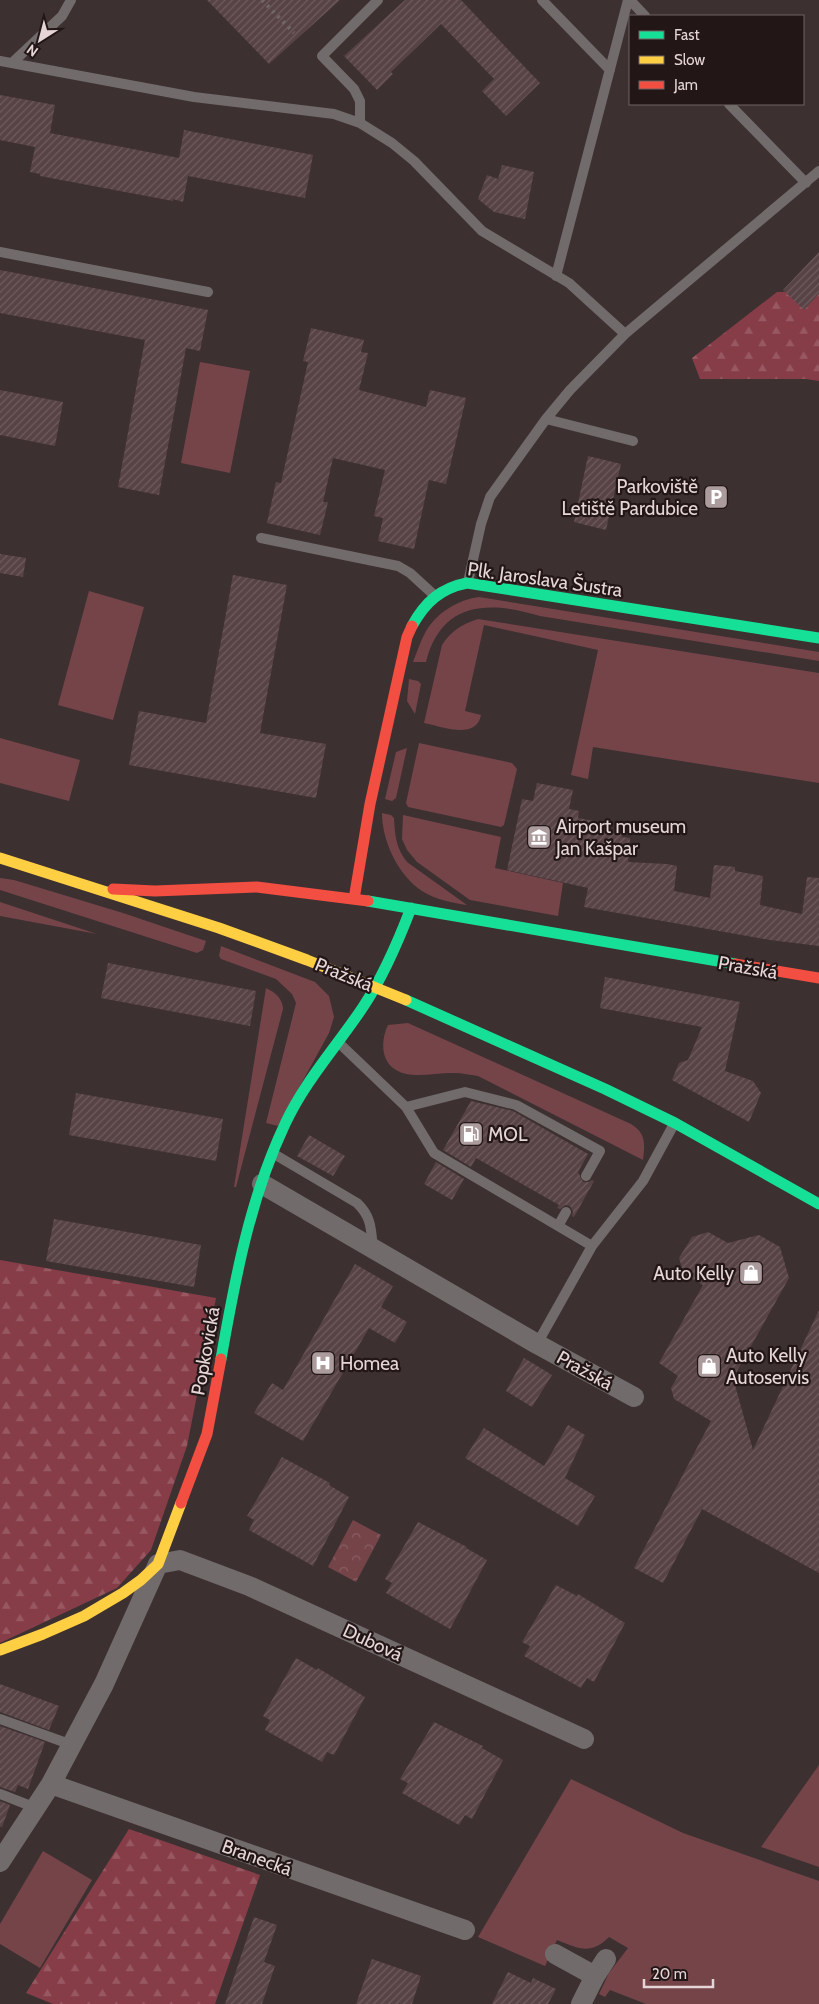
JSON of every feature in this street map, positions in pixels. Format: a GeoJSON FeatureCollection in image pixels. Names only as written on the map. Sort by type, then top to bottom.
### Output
{"type":"FeatureCollection","features":[{"type":"Feature","properties":{"kind":"street","name":"Plk. Jaroslava Šustra"},"geometry":{"type":"LineString","coordinates":[[354,899],[370,804],[402,654],[413,623],[426,603],[434,596],[451,587],[467,583],[819,638]]}},
{"type":"Feature","properties":{"kind":"street","name":"Pražská"},"geometry":{"type":"LineString","coordinates":[[0,858],[219,928],[375,987],[554,1066],[675,1123],[819,1204]]}},
{"type":"Feature","properties":{"kind":"street","name":"Pražská"},"geometry":{"type":"LineString","coordinates":[[85,884],[137,892],[225,886],[262,888],[354,899],[819,978]]}},
{"type":"Feature","properties":{"kind":"street","name":"Popkovická"},"geometry":{"type":"LineString","coordinates":[[0,1650],[46,1634],[90,1614],[136,1585],[158,1564],[207,1434],[238,1265],[273,1154],[285,1124],[299,1098],[364,1006],[375,987],[395,948],[411,908]]}},
{"type":"Feature","properties":{"kind":"street","name":"Pražská"},"geometry":{"type":"LineString","coordinates":[[262,1184],[537,1344],[634,1397]]}},
{"type":"Feature","properties":{"kind":"street","name":"Dubová"},"geometry":{"type":"LineString","coordinates":[[158,1564],[180,1560],[249,1586],[584,1739]]}},
{"type":"Feature","properties":{"kind":"street"},"geometry":{"type":"LineString","coordinates":[[0,1862],[51,1784],[72,1745],[124,1641],[158,1564]]}},
{"type":"Feature","properties":{"kind":"street","name":"Branecká"},"geometry":{"type":"LineString","coordinates":[[51,1784],[465,1930]]}},
{"type":"Feature","properties":{"kind":"street"},"geometry":{"type":"LineString","coordinates":[[555,1954],[595,1976]]}},
{"type":"Feature","properties":{"kind":"street"},"geometry":{"type":"LineString","coordinates":[[581,2004],[606,1959]]}},
{"type":"Feature","properties":{"kind":"lane"},"geometry":{"type":"LineString","coordinates":[[12,63],[62,16],[71,0]]}},
{"type":"Feature","properties":{"kind":"lane"},"geometry":{"type":"LineString","coordinates":[[360,123],[360,101],[354,89],[322,56],[378,0]]}},
{"type":"Feature","properties":{"kind":"lane"},"geometry":{"type":"LineString","coordinates":[[542,0],[610,70]]}},
{"type":"Feature","properties":{"kind":"lane"},"geometry":{"type":"LineString","coordinates":[[556,276],[629,0],[644,15]]}},
{"type":"Feature","properties":{"kind":"lane"},"geometry":{"type":"LineString","coordinates":[[0,61],[194,97],[334,114],[360,123],[392,143],[414,161],[482,231],[569,283],[625,334]]}},
{"type":"Feature","properties":{"kind":"lane"},"geometry":{"type":"LineString","coordinates":[[730,105],[806,183]]}},
{"type":"Feature","properties":{"kind":"lane"},"geometry":{"type":"LineString","coordinates":[[467,583],[485,509],[498,485],[546,419],[570,390],[625,334],[819,172]]}},
{"type":"Feature","properties":{"kind":"lane"},"geometry":{"type":"LineString","coordinates":[[0,252],[208,292]]}},
{"type":"Feature","properties":{"kind":"lane"},"geometry":{"type":"LineString","coordinates":[[546,419],[633,441]]}},
{"type":"Feature","properties":{"kind":"lane"},"geometry":{"type":"LineString","coordinates":[[261,538],[398,566],[410,573],[434,596]]}},
{"type":"Feature","properties":{"kind":"lane"},"geometry":{"type":"LineString","coordinates":[[338,1042],[406,1107],[434,1153],[592,1246]]}},
{"type":"Feature","properties":{"kind":"lane"},"geometry":{"type":"LineString","coordinates":[[406,1107],[465,1092],[516,1105],[600,1151],[586,1176]]}},
{"type":"Feature","properties":{"kind":"lane","name":"Pražská"},"geometry":{"type":"LineString","coordinates":[[537,1344],[592,1246],[643,1182],[675,1123]]}},
{"type":"Feature","properties":{"kind":"lane"},"geometry":{"type":"LineString","coordinates":[[273,1154],[357,1203],[366,1212],[370,1222],[373,1249]]}},
{"type":"Feature","properties":{"kind":"lane"},"geometry":{"type":"LineString","coordinates":[[558,1226],[566,1212]]}},
{"type":"Feature","properties":{"kind":"lane"},"geometry":{"type":"LineString","coordinates":[[0,1718],[72,1745]]}},
{"type":"Feature","properties":{"kind":"lane"},"geometry":{"type":"LineString","coordinates":[[0,1794],[36,1808]]}},
{"type":"Feature","properties":{"kind":"green space"},"geometry":{"type":"Polygon","coordinates":[[[819,291],[819,381],[806,379],[700,379],[692,358],[777,292],[819,291]]]}},
{"type":"Feature","properties":{"kind":"green space"},"geometry":{"type":"Polygon","coordinates":[[[200,362],[250,371],[230,473],[181,463],[200,362]]]}},
{"type":"Feature","properties":{"kind":"green space"},"geometry":{"type":"Polygon","coordinates":[[[89,591],[144,607],[113,720],[58,705],[89,591]]]}},
{"type":"Feature","properties":{"kind":"green space"},"geometry":{"type":"Polygon","coordinates":[[[479,597],[819,652],[819,661],[540,616],[521,611],[485,608],[469,610],[455,617],[443,627],[433,642],[426,662],[413,662],[423,636],[435,619],[455,604],[479,597]]]}},
{"type":"Feature","properties":{"kind":"green space"},"geometry":{"type":"Polygon","coordinates":[[[478,619],[819,673],[819,783],[593,747],[588,779],[571,775],[598,650],[484,625],[465,711],[481,715],[478,723],[472,728],[457,730],[424,723],[442,645],[457,629],[478,619]]]}},
{"type":"Feature","properties":{"kind":"green space"},"geometry":{"type":"Polygon","coordinates":[[[409,679],[418,681],[421,684],[415,714],[407,701],[409,679]]]}},
{"type":"Feature","properties":{"kind":"green space"},"geometry":{"type":"Polygon","coordinates":[[[0,738],[80,760],[69,801],[0,783],[0,738]]]}},
{"type":"Feature","properties":{"kind":"green space"},"geometry":{"type":"Polygon","coordinates":[[[419,743],[512,763],[517,769],[504,825],[501,827],[408,807],[406,803],[419,743]]]}},
{"type":"Feature","properties":{"kind":"green space"},"geometry":{"type":"Polygon","coordinates":[[[407,748],[396,798],[392,801],[385,799],[396,752],[407,748]]]}},
{"type":"Feature","properties":{"kind":"green space"},"geometry":{"type":"Polygon","coordinates":[[[382,813],[391,815],[394,818],[397,842],[400,852],[407,862],[467,905],[432,896],[413,884],[399,867],[388,846],[382,813]]]}},
{"type":"Feature","properties":{"kind":"green space"},"geometry":{"type":"Polygon","coordinates":[[[403,815],[501,837],[495,868],[563,883],[558,916],[470,900],[417,862],[407,850],[402,839],[403,815]]]}},
{"type":"Feature","properties":{"kind":"green space"},"geometry":{"type":"Polygon","coordinates":[[[0,878],[14,880],[123,913],[206,941],[203,950],[197,953],[0,890],[0,878]]]}},
{"type":"Feature","properties":{"kind":"green space"},"geometry":{"type":"Polygon","coordinates":[[[0,902],[97,934],[0,916],[0,902]]]}},
{"type":"Feature","properties":{"kind":"green space"},"geometry":{"type":"Polygon","coordinates":[[[221,946],[315,982],[329,996],[334,1017],[329,1033],[278,1126],[266,1123],[296,1003],[292,994],[276,979],[221,959],[219,956],[221,946]]]}},
{"type":"Feature","properties":{"kind":"green space"},"geometry":{"type":"Polygon","coordinates":[[[266,988],[278,996],[282,1002],[283,1009],[236,1187],[234,1187],[266,988]]]}},
{"type":"Feature","properties":{"kind":"green space"},"geometry":{"type":"Polygon","coordinates":[[[408,1023],[631,1124],[642,1135],[643,1160],[478,1076],[455,1073],[409,1075],[396,1070],[387,1061],[383,1049],[384,1037],[388,1025],[408,1023]]]}},
{"type":"Feature","properties":{"kind":"green space"},"geometry":{"type":"Polygon","coordinates":[[[0,1260],[216,1298],[187,1446],[151,1550],[117,1588],[0,1643],[0,1260]]]}},
{"type":"Feature","properties":{"kind":"green space"},"geometry":{"type":"Polygon","coordinates":[[[353,1520],[381,1535],[356,1582],[328,1567],[353,1520]]]}},
{"type":"Feature","properties":{"kind":"green space"},"geometry":{"type":"Polygon","coordinates":[[[819,1765],[819,1867],[761,1847],[819,1765]]]}},
{"type":"Feature","properties":{"kind":"green space"},"geometry":{"type":"Polygon","coordinates":[[[571,1779],[683,1833],[819,1881],[819,2004],[646,2004],[610,1990],[605,1997],[599,1994],[609,1973],[628,1948],[609,1937],[603,1943],[584,1949],[557,1940],[545,1966],[478,1937],[571,1779]]]}},
{"type":"Feature","properties":{"kind":"green space"},"geometry":{"type":"Polygon","coordinates":[[[129,1829],[260,1875],[215,2004],[53,2004],[26,1993],[129,1829]]]}},
{"type":"Feature","properties":{"kind":"green space"},"geometry":{"type":"Polygon","coordinates":[[[43,1851],[92,1880],[40,1968],[0,1944],[0,1924],[43,1851]]]}},
{"type":"Feature","properties":{"kind":"building"},"geometry":{"type":"Polygon","coordinates":[[[207,0],[340,0],[269,64],[207,0]]]}},
{"type":"Feature","properties":{"kind":"building"},"geometry":{"type":"Polygon","coordinates":[[[405,0],[461,0],[540,83],[506,116],[482,91],[494,79],[441,24],[391,72],[393,74],[377,90],[344,56],[405,0]]]}},
{"type":"Feature","properties":{"kind":"building"},"geometry":{"type":"Polygon","coordinates":[[[0,95],[55,105],[50,133],[179,158],[184,130],[313,155],[305,198],[188,176],[183,202],[40,176],[40,174],[30,172],[35,147],[0,140],[0,95]]]}},
{"type":"Feature","properties":{"kind":"building"},"geometry":{"type":"Polygon","coordinates":[[[502,165],[534,172],[525,219],[494,212],[478,199],[487,175],[498,179],[502,165]]]}},
{"type":"Feature","properties":{"kind":"building"},"geometry":{"type":"Polygon","coordinates":[[[819,252],[819,294],[804,310],[783,290],[819,252]]]}},
{"type":"Feature","properties":{"kind":"building"},"geometry":{"type":"Polygon","coordinates":[[[0,270],[208,310],[200,351],[186,348],[159,495],[118,487],[145,340],[0,313],[0,270]]]}},
{"type":"Feature","properties":{"kind":"building"},"geometry":{"type":"Polygon","coordinates":[[[311,328],[364,340],[361,352],[368,353],[359,390],[426,407],[430,390],[466,398],[446,484],[429,480],[414,549],[378,541],[383,518],[374,516],[385,470],[333,458],[323,502],[328,502],[320,535],[267,523],[276,482],[281,483],[308,362],[303,361],[311,328]]]}},
{"type":"Feature","properties":{"kind":"building"},"geometry":{"type":"Polygon","coordinates":[[[0,390],[63,402],[55,446],[0,435],[0,390]]]}},
{"type":"Feature","properties":{"kind":"building"},"geometry":{"type":"Polygon","coordinates":[[[588,456],[621,464],[606,530],[574,522],[588,456]]]}},
{"type":"Feature","properties":{"kind":"building"},"geometry":{"type":"Polygon","coordinates":[[[0,554],[26,558],[23,577],[0,573],[0,554]]]}},
{"type":"Feature","properties":{"kind":"building"},"geometry":{"type":"Polygon","coordinates":[[[233,575],[287,585],[260,733],[326,744],[316,798],[129,765],[139,711],[206,723],[233,575]]]}},
{"type":"Feature","properties":{"kind":"building"},"geometry":{"type":"Polygon","coordinates":[[[537,783],[573,790],[569,809],[579,811],[578,818],[594,821],[593,832],[622,834],[622,837],[630,838],[628,862],[677,866],[674,891],[710,898],[714,865],[735,867],[735,871],[763,876],[760,905],[802,914],[807,877],[819,878],[819,946],[770,940],[584,907],[588,888],[507,870],[522,799],[533,801],[537,783]]]}},
{"type":"Feature","properties":{"kind":"building"},"geometry":{"type":"Polygon","coordinates":[[[108,963],[256,991],[250,1026],[101,998],[108,963]]]}},
{"type":"Feature","properties":{"kind":"building"},"geometry":{"type":"Polygon","coordinates":[[[605,977],[740,1002],[725,1071],[753,1081],[761,1093],[749,1122],[672,1080],[679,1063],[688,1060],[702,1027],[600,1008],[605,977]]]}},
{"type":"Feature","properties":{"kind":"building"},"geometry":{"type":"Polygon","coordinates":[[[76,1093],[223,1119],[216,1161],[69,1135],[76,1093]]]}},
{"type":"Feature","properties":{"kind":"building"},"geometry":{"type":"Polygon","coordinates":[[[471,1101],[513,1111],[588,1154],[578,1172],[583,1182],[594,1181],[574,1217],[572,1216],[573,1211],[570,1206],[565,1205],[560,1209],[557,1208],[559,1205],[476,1158],[471,1167],[443,1150],[471,1101]]]}},
{"type":"Feature","properties":{"kind":"building"},"geometry":{"type":"Polygon","coordinates":[[[309,1135],[345,1156],[333,1176],[297,1156],[309,1135]]]}},
{"type":"Feature","properties":{"kind":"building"},"geometry":{"type":"Polygon","coordinates":[[[436,1162],[464,1179],[452,1200],[424,1184],[436,1162]]]}},
{"type":"Feature","properties":{"kind":"building"},"geometry":{"type":"Polygon","coordinates":[[[54,1219],[201,1245],[194,1287],[46,1261],[54,1219]]]}},
{"type":"Feature","properties":{"kind":"building"},"geometry":{"type":"Polygon","coordinates":[[[708,1232],[728,1243],[759,1235],[780,1247],[789,1278],[733,1378],[753,1450],[819,1310],[819,1573],[702,1509],[663,1583],[634,1568],[711,1421],[674,1399],[671,1388],[678,1376],[659,1363],[703,1285],[684,1274],[679,1258],[692,1237],[708,1232]]]}},
{"type":"Feature","properties":{"kind":"building","name":"Homea"},"geometry":{"type":"Polygon","coordinates":[[[355,1264],[393,1286],[381,1307],[407,1322],[395,1343],[369,1328],[303,1441],[254,1413],[272,1383],[283,1390],[355,1264]]]}},
{"type":"Feature","properties":{"kind":"building"},"geometry":{"type":"Polygon","coordinates":[[[524,1358],[552,1375],[532,1407],[506,1391],[524,1358]]]}},
{"type":"Feature","properties":{"kind":"building"},"geometry":{"type":"Polygon","coordinates":[[[568,1425],[585,1435],[565,1478],[595,1496],[578,1526],[465,1458],[484,1428],[544,1466],[568,1425]]]}},
{"type":"Feature","properties":{"kind":"building"},"geometry":{"type":"Polygon","coordinates":[[[282,1457],[330,1483],[329,1485],[349,1497],[313,1566],[249,1530],[254,1520],[247,1516],[282,1457]]]}},
{"type":"Feature","properties":{"kind":"building"},"geometry":{"type":"Polygon","coordinates":[[[418,1522],[467,1547],[487,1560],[450,1629],[386,1593],[392,1583],[385,1579],[418,1522]]]}},
{"type":"Feature","properties":{"kind":"building"},"geometry":{"type":"Polygon","coordinates":[[[556,1585],[577,1596],[578,1594],[625,1623],[594,1682],[587,1678],[581,1688],[524,1656],[530,1646],[522,1642],[556,1585]]]}},
{"type":"Feature","properties":{"kind":"building"},"geometry":{"type":"Polygon","coordinates":[[[296,1658],[317,1670],[318,1668],[365,1697],[334,1755],[327,1752],[322,1762],[265,1730],[270,1720],[263,1716],[296,1658]]]}},
{"type":"Feature","properties":{"kind":"building"},"geometry":{"type":"Polygon","coordinates":[[[0,1684],[59,1706],[49,1730],[0,1712],[0,1684]]]}},
{"type":"Feature","properties":{"kind":"building"},"geometry":{"type":"Polygon","coordinates":[[[434,1722],[483,1746],[482,1748],[503,1760],[472,1819],[465,1815],[459,1825],[402,1793],[408,1783],[400,1779],[434,1722]]]}},
{"type":"Feature","properties":{"kind":"building"},"geometry":{"type":"Polygon","coordinates":[[[0,1726],[45,1742],[28,1789],[18,1785],[15,1792],[0,1787],[0,1726]]]}},
{"type":"Feature","properties":{"kind":"building"},"geometry":{"type":"Polygon","coordinates":[[[0,1801],[10,1805],[2,1827],[0,1827],[0,1801]]]}},
{"type":"Feature","properties":{"kind":"building"},"geometry":{"type":"Polygon","coordinates":[[[254,1917],[277,1925],[264,1962],[275,1966],[262,2004],[225,2004],[254,1917]]]}},
{"type":"Feature","properties":{"kind":"building"},"geometry":{"type":"Polygon","coordinates":[[[372,1959],[421,1976],[412,2004],[356,2004],[372,1959]]]}},
{"type":"Feature","properties":{"kind":"building"},"geometry":{"type":"Polygon","coordinates":[[[508,1972],[531,1983],[533,1978],[556,1989],[548,2004],[492,2004],[508,1972]]]}},
{"type":"Feature","properties":{"kind":"railway"},"geometry":{"type":"LineString","coordinates":[[262,0],[294,33]]}},
{"type":"Feature","properties":{"kind":"traffic: fast"},"geometry":{"type":"LineString","coordinates":[[412,626],[422,610],[435,597],[449,588],[467,583],[819,638]]}},
{"type":"Feature","properties":{"kind":"traffic: fast"},"geometry":{"type":"LineString","coordinates":[[368,901],[735,964]]}},
{"type":"Feature","properties":{"kind":"traffic: fast"},"geometry":{"type":"LineString","coordinates":[[221,1359],[245,1239],[262,1181],[273,1152],[285,1124],[302,1093],[363,1007],[377,984],[411,908]]}},
{"type":"Feature","properties":{"kind":"traffic: fast"},"geometry":{"type":"LineString","coordinates":[[406,1000],[605,1089],[675,1123],[819,1204]]}},
{"type":"Feature","properties":{"kind":"traffic: slow"},"geometry":{"type":"LineString","coordinates":[[0,858],[219,928],[307,960],[406,1000]]}},
{"type":"Feature","properties":{"kind":"traffic: slow"},"geometry":{"type":"LineString","coordinates":[[0,1650],[84,1616],[141,1580],[158,1564],[181,1503]]}},
{"type":"Feature","properties":{"kind":"traffic: jam"},"geometry":{"type":"LineString","coordinates":[[354,899],[370,804],[407,637],[412,626]]}},
{"type":"Feature","properties":{"kind":"traffic: jam"},"geometry":{"type":"LineString","coordinates":[[113,889],[155,891],[257,887],[368,901]]}},
{"type":"Feature","properties":{"kind":"traffic: jam"},"geometry":{"type":"LineString","coordinates":[[735,964],[819,978]]}},
{"type":"Feature","properties":{"kind":"traffic: jam"},"geometry":{"type":"LineString","coordinates":[[181,1503],[207,1434],[221,1359]]}},
{"type":"Feature","properties":{"kind":"place","name":"Parkoviště Letiště Pardubice"},"geometry":{"type":"Point","coordinates":[716,497]}},
{"type":"Feature","properties":{"kind":"place","name":"Airport museum Jan Kašpar"},"geometry":{"type":"Point","coordinates":[539,837]}},
{"type":"Feature","properties":{"kind":"place","name":"MOL"},"geometry":{"type":"Point","coordinates":[471,1134]}},
{"type":"Feature","properties":{"kind":"place","name":"Auto Kelly"},"geometry":{"type":"Point","coordinates":[751,1273]}},
{"type":"Feature","properties":{"kind":"place","name":"Homea"},"geometry":{"type":"Point","coordinates":[323,1363]}},
{"type":"Feature","properties":{"kind":"place","name":"Auto Kelly Autoservis"},"geometry":{"type":"Point","coordinates":[709,1366]}}]}
